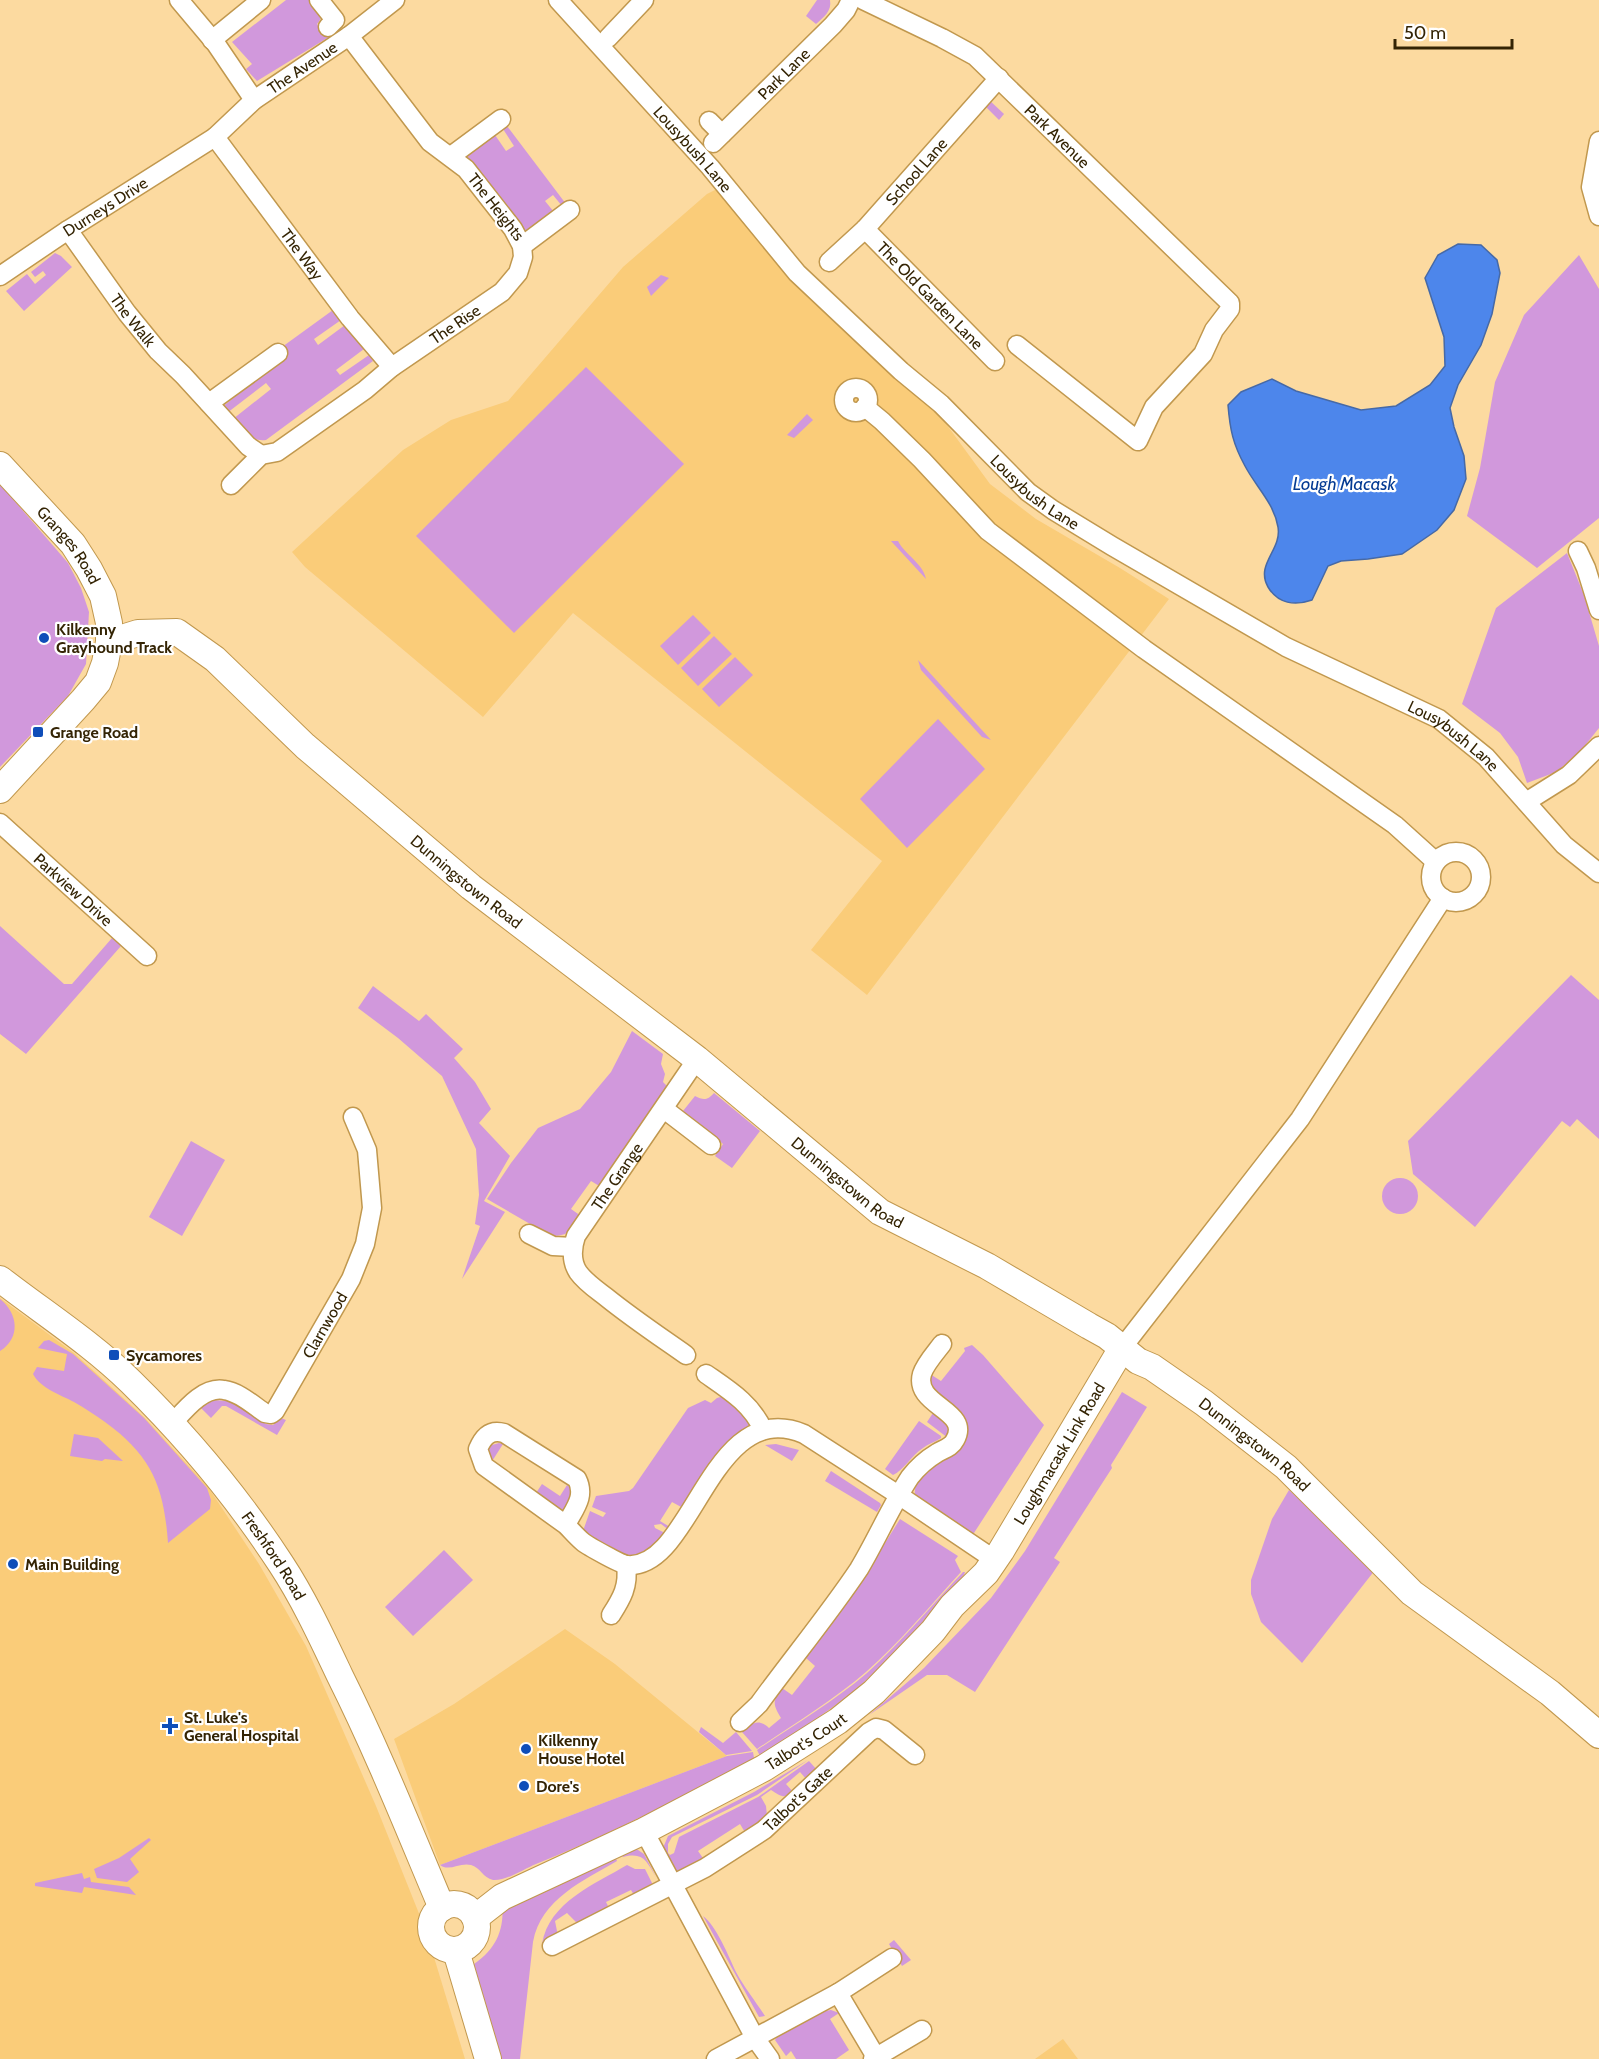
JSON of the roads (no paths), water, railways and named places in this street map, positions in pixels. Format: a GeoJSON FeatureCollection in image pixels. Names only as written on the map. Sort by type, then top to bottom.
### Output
{"type":"FeatureCollection","features":[{"type":"Feature","properties":{"kind":"street"},"geometry":{"type":"LineString","coordinates":[[179,0],[212,40],[254,100]]}},
{"type":"Feature","properties":{"kind":"street"},"geometry":{"type":"LineString","coordinates":[[212,40],[261,0]]}},
{"type":"Feature","properties":{"kind":"street"},"geometry":{"type":"LineString","coordinates":[[319,0],[335,20],[328,27]]}},
{"type":"Feature","properties":{"kind":"street","name":"The Avenue"},"geometry":{"type":"LineString","coordinates":[[213,138],[254,100],[349,36],[395,0]]}},
{"type":"Feature","properties":{"kind":"street","name":"Lousybush Lane"},"geometry":{"type":"LineString","coordinates":[[558,0],[710,167],[797,273],[901,371],[941,404],[1028,492],[1080,526],[1286,647],[1439,719],[1486,757],[1564,845],[1599,873]]}},
{"type":"Feature","properties":{"kind":"street"},"geometry":{"type":"LineString","coordinates":[[608,38],[644,0]]}},
{"type":"Feature","properties":{"kind":"street","name":"Park Lane"},"geometry":{"type":"LineString","coordinates":[[710,121],[718,139],[833,25],[846,10],[850,0]]}},
{"type":"Feature","properties":{"kind":"street","name":"Park Avenue"},"geometry":{"type":"LineString","coordinates":[[862,0],[975,56],[1230,303],[1230,309],[1214,330],[1203,354],[1154,407],[1138,441],[1017,345]]}},
{"type":"Feature","properties":{"kind":"street","name":"The Heights"},"geometry":{"type":"LineString","coordinates":[[349,36],[430,142],[466,169],[513,229],[522,246],[570,210]]}},
{"type":"Feature","properties":{"kind":"street","name":"School Lane"},"geometry":{"type":"LineString","coordinates":[[829,262],[865,229],[999,78]]}},
{"type":"Feature","properties":{"kind":"street"},"geometry":{"type":"LineString","coordinates":[[451,156],[501,119]]}},
{"type":"Feature","properties":{"kind":"street","name":"Durneys Drive"},"geometry":{"type":"LineString","coordinates":[[0,276],[213,138]]}},
{"type":"Feature","properties":{"kind":"street","name":"The Way"},"geometry":{"type":"LineString","coordinates":[[213,138],[350,318],[392,367]]}},
{"type":"Feature","properties":{"kind":"street"},"geometry":{"type":"LineString","coordinates":[[1598,214],[1591,187],[1599,141]]}},
{"type":"Feature","properties":{"kind":"street","name":"The Old Garden Lane"},"geometry":{"type":"LineString","coordinates":[[865,229],[995,361]]}},
{"type":"Feature","properties":{"kind":"street","name":"The Walk"},"geometry":{"type":"LineString","coordinates":[[68,230],[127,313],[158,351],[248,446],[261,455]]}},
{"type":"Feature","properties":{"kind":"street","name":"The Rise"},"geometry":{"type":"LineString","coordinates":[[261,455],[277,452],[365,390],[392,367],[502,292],[518,273],[523,257],[522,246]]}},
{"type":"Feature","properties":{"kind":"street"},"geometry":{"type":"LineString","coordinates":[[209,403],[278,353]]}},
{"type":"Feature","properties":{"kind":"street"},"geometry":{"type":"LineString","coordinates":[[865,407],[922,460],[988,531],[1144,649],[1395,825],[1436,862]]}},
{"type":"Feature","properties":{"kind":"street"},"geometry":{"type":"LineString","coordinates":[[231,485],[261,455]]}},
{"type":"Feature","properties":{"kind":"street","name":"Granges Road"},"geometry":{"type":"LineString","coordinates":[[0,465],[73,544],[89,568],[103,596],[109,623],[109,642],[98,682],[0,790]]}},
{"type":"Feature","properties":{"kind":"street"},"geometry":{"type":"LineString","coordinates":[[1578,551],[1586,568],[1599,610]]}},
{"type":"Feature","properties":{"kind":"street","name":"Dunningstown Road"},"geometry":{"type":"LineString","coordinates":[[109,642],[138,633],[177,632],[215,659],[305,746],[471,888],[697,1059],[880,1212],[987,1266],[1098,1331],[1138,1361],[1152,1367],[1204,1403],[1286,1467],[1413,1593],[1550,1693],[1599,1735]]}},
{"type":"Feature","properties":{"kind":"street"},"geometry":{"type":"LineString","coordinates":[[1526,802],[1569,775],[1599,746]]}},
{"type":"Feature","properties":{"kind":"street","name":"Parkview Drive"},"geometry":{"type":"LineString","coordinates":[[0,824],[147,956]]}},
{"type":"Feature","properties":{"kind":"street"},"geometry":{"type":"LineString","coordinates":[[1458,852],[1470,856],[1478,865],[1481,877],[1478,890],[1469,899],[1457,903],[1443,898],[1437,894],[1432,885],[1431,874],[1436,862],[1445,854],[1458,852]]}},
{"type":"Feature","properties":{"kind":"street"},"geometry":{"type":"LineString","coordinates":[[1122,1348],[1300,1119],[1443,898]]}},
{"type":"Feature","properties":{"kind":"street","name":"The Grange"},"geometry":{"type":"LineString","coordinates":[[573,1247],[576,1236],[697,1059]]}},
{"type":"Feature","properties":{"kind":"street"},"geometry":{"type":"LineString","coordinates":[[664,1109],[711,1145]]}},
{"type":"Feature","properties":{"kind":"street","name":"Clarnwood"},"geometry":{"type":"LineString","coordinates":[[171,1425],[189,1405],[214,1390],[236,1394],[265,1413],[271,1414],[275,1411],[351,1279],[365,1244],[372,1208],[370,1185],[366,1150],[353,1117]]}},
{"type":"Feature","properties":{"kind":"street"},"geometry":{"type":"LineString","coordinates":[[529,1234],[553,1246],[573,1247],[573,1261],[578,1272],[590,1284],[636,1321],[686,1355]]}},
{"type":"Feature","properties":{"kind":"street","name":"Freshford Road"},"geometry":{"type":"LineString","coordinates":[[0,1279],[79,1336],[131,1382],[206,1464],[265,1539],[315,1622],[379,1756],[442,1908]]}},
{"type":"Feature","properties":{"kind":"street"},"geometry":{"type":"LineString","coordinates":[[740,1722],[764,1710],[858,1569],[911,1477],[923,1462],[948,1448],[956,1440],[955,1421],[948,1412],[930,1400],[921,1384],[922,1372],[942,1344]]}},
{"type":"Feature","properties":{"kind":"street","name":"Loughmacask Link Road"},"geometry":{"type":"LineString","coordinates":[[995,1560],[1122,1348]]}},
{"type":"Feature","properties":{"kind":"street"},"geometry":{"type":"LineString","coordinates":[[710,1382],[732,1392],[757,1414],[763,1430]]}},
{"type":"Feature","properties":{"kind":"street"},"geometry":{"type":"LineString","coordinates":[[566,1526],[582,1494],[576,1479],[504,1433],[498,1431],[489,1433],[478,1449],[484,1466],[566,1526],[584,1543],[626,1565],[642,1563],[668,1545],[710,1479],[741,1442],[763,1430],[776,1428],[791,1429],[804,1434],[995,1560]]}},
{"type":"Feature","properties":{"kind":"street","name":"Talbot's Court"},"geometry":{"type":"LineString","coordinates":[[475,1918],[502,1897],[644,1831],[764,1768],[838,1721],[874,1692],[926,1639],[952,1606],[986,1573],[995,1560]]}},
{"type":"Feature","properties":{"kind":"street"},"geometry":{"type":"LineString","coordinates":[[611,1615],[624,1595],[628,1579],[626,1565]]}},
{"type":"Feature","properties":{"kind":"street","name":"Talbot's Gate"},"geometry":{"type":"LineString","coordinates":[[552,1946],[705,1868],[764,1830],[876,1728],[884,1730],[915,1755]]}},
{"type":"Feature","properties":{"kind":"street"},"geometry":{"type":"LineString","coordinates":[[644,1831],[755,2038],[770,2059]]}},
{"type":"Feature","properties":{"kind":"street"},"geometry":{"type":"LineString","coordinates":[[453,1904],[464,1906],[475,1918],[477,1928],[474,1939],[467,1947],[450,1950],[440,1946],[432,1932],[432,1921],[442,1908],[453,1904]]}},
{"type":"Feature","properties":{"kind":"street"},"geometry":{"type":"LineString","coordinates":[[456,1950],[488,2059]]}},
{"type":"Feature","properties":{"kind":"street"},"geometry":{"type":"LineString","coordinates":[[716,2059],[838,1993],[892,1958]]}},
{"type":"Feature","properties":{"kind":"street"},"geometry":{"type":"LineString","coordinates":[[838,1993],[874,2058],[922,2030]]}},
{"type":"Feature","properties":{"kind":"water","name":"Lough Macask"},"geometry":{"type":"Polygon","coordinates":[[[1458,244],[1481,245],[1497,260],[1500,273],[1492,314],[1481,345],[1458,385],[1450,408],[1464,456],[1466,479],[1454,510],[1437,530],[1402,554],[1341,561],[1328,566],[1312,600],[1293,603],[1282,600],[1272,593],[1265,579],[1267,564],[1278,535],[1276,518],[1269,503],[1249,474],[1235,444],[1228,405],[1241,392],[1272,379],[1296,391],[1361,410],[1396,406],[1430,385],[1445,366],[1444,337],[1425,278],[1438,255],[1458,244]]]}},
{"type":"Feature","properties":{"kind":"place","name":"Kilkenny Grayhound Track"},"geometry":{"type":"Point","coordinates":[44,638]}},
{"type":"Feature","properties":{"kind":"place","name":"Grange Road"},"geometry":{"type":"Point","coordinates":[38,732]}},
{"type":"Feature","properties":{"kind":"place","name":"Sycamores"},"geometry":{"type":"Point","coordinates":[114,1355]}},
{"type":"Feature","properties":{"kind":"place","name":"Main Building"},"geometry":{"type":"Point","coordinates":[13,1564]}},
{"type":"Feature","properties":{"kind":"place","name":"St. Luke's General Hospital"},"geometry":{"type":"Point","coordinates":[170,1726]}},
{"type":"Feature","properties":{"kind":"place","name":"Kilkenny House Hotel"},"geometry":{"type":"Point","coordinates":[526,1749]}},
{"type":"Feature","properties":{"kind":"place","name":"Dore's"},"geometry":{"type":"Point","coordinates":[524,1786]}}]}
